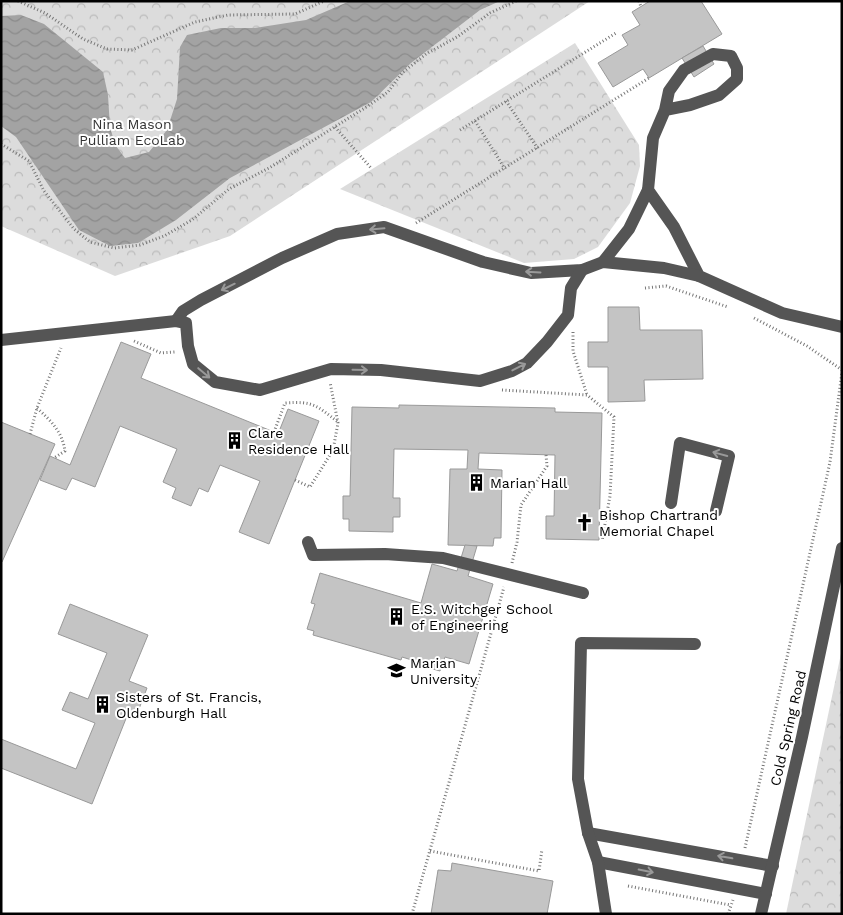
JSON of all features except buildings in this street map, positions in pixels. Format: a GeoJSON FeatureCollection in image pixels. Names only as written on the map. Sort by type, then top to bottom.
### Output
{"type":"FeatureCollection","features":[{"type":"Feature","properties":{"kind":"street"},"geometry":{"type":"LineString","coordinates":[[603,262],[629,229],[648,190],[653,138],[669,91],[684,70],[714,54],[731,56],[736,68],[736,79],[719,95],[690,105],[664,110]]}},
{"type":"Feature","properties":{"kind":"street"},"geometry":{"type":"LineString","coordinates":[[648,190],[674,228],[699,276]]}},
{"type":"Feature","properties":{"kind":"street"},"geometry":{"type":"LineString","coordinates":[[176,321],[184,311],[201,300],[282,258],[337,234],[384,227],[483,262],[531,273],[582,270],[603,262],[664,268],[699,276],[782,314],[842,327]]}},
{"type":"Feature","properties":{"kind":"street"},"geometry":{"type":"LineString","coordinates":[[1,340],[176,321],[186,323],[188,346],[194,364],[215,382],[260,390],[332,369],[382,370],[480,381],[512,371],[527,363],[547,342],[568,315],[571,288],[582,270]]}},
{"type":"Feature","properties":{"kind":"street"},"geometry":{"type":"LineString","coordinates":[[671,503],[680,443],[729,456],[716,511]]}},
{"type":"Feature","properties":{"kind":"street"},"geometry":{"type":"LineString","coordinates":[[308,542],[314,555],[384,554],[443,558],[583,593]]}},
{"type":"Feature","properties":{"kind":"street","name":"Cold Spring Road"},"geometry":{"type":"LineString","coordinates":[[761,914],[842,548]]}},
{"type":"Feature","properties":{"kind":"street"},"geometry":{"type":"LineString","coordinates":[[606,914],[598,862],[588,833],[578,779],[581,643],[695,644]]}},
{"type":"Feature","properties":{"kind":"street"},"geometry":{"type":"LineString","coordinates":[[588,833],[773,866]]}},
{"type":"Feature","properties":{"kind":"street"},"geometry":{"type":"LineString","coordinates":[[598,862],[766,894]]}},
{"type":"Feature","properties":{"kind":"path"},"geometry":{"type":"LineString","coordinates":[[18,1],[45,13],[83,39],[107,49],[132,50],[195,22],[228,16],[295,14],[324,1]]}},
{"type":"Feature","properties":{"kind":"path"},"geometry":{"type":"LineString","coordinates":[[1,144],[29,161],[44,191],[74,229],[90,242],[114,248],[140,245],[185,224],[229,189],[269,168],[335,127],[388,92],[402,73],[426,54],[457,37],[490,13],[516,1]]}},
{"type":"Feature","properties":{"kind":"path"},"geometry":{"type":"LineString","coordinates":[[639,1],[641,7]]}},
{"type":"Feature","properties":{"kind":"path"},"geometry":{"type":"LineString","coordinates":[[460,130],[616,33]]}},
{"type":"Feature","properties":{"kind":"path"},"geometry":{"type":"LineString","coordinates":[[400,232],[538,149],[649,78]]}},
{"type":"Feature","properties":{"kind":"path"},"geometry":{"type":"LineString","coordinates":[[506,102],[538,149]]}},
{"type":"Feature","properties":{"kind":"path"},"geometry":{"type":"LineString","coordinates":[[475,121],[505,169]]}},
{"type":"Feature","properties":{"kind":"path"},"geometry":{"type":"LineString","coordinates":[[335,127],[372,168]]}},
{"type":"Feature","properties":{"kind":"path"},"geometry":{"type":"LineString","coordinates":[[645,288],[666,286],[731,308]]}},
{"type":"Feature","properties":{"kind":"path"},"geometry":{"type":"LineString","coordinates":[[746,845],[830,462],[842,371],[807,346],[748,315]]}},
{"type":"Feature","properties":{"kind":"path"},"geometry":{"type":"LineString","coordinates":[[573,327],[574,351],[587,395],[614,417],[610,496],[602,541]]}},
{"type":"Feature","properties":{"kind":"path"},"geometry":{"type":"LineString","coordinates":[[125,337],[162,353],[178,352]]}},
{"type":"Feature","properties":{"kind":"path"},"geometry":{"type":"LineString","coordinates":[[30,434],[37,408],[63,344]]}},
{"type":"Feature","properties":{"kind":"path"},"geometry":{"type":"LineString","coordinates":[[294,480],[310,487],[333,450],[338,423],[329,379],[338,380]]}},
{"type":"Feature","properties":{"kind":"path"},"geometry":{"type":"LineString","coordinates":[[498,390],[587,395]]}},
{"type":"Feature","properties":{"kind":"path"},"geometry":{"type":"LineString","coordinates":[[274,432],[285,403],[306,401],[319,408],[338,423]]}},
{"type":"Feature","properties":{"kind":"path"},"geometry":{"type":"LineString","coordinates":[[37,408],[56,425],[63,442],[65,451],[54,458]]}},
{"type":"Feature","properties":{"kind":"path"},"geometry":{"type":"LineString","coordinates":[[512,563],[517,542],[521,505],[546,466],[546,455]]}},
{"type":"Feature","properties":{"kind":"path"},"geometry":{"type":"LineString","coordinates":[[412,914],[506,579]]}},
{"type":"Feature","properties":{"kind":"path"},"geometry":{"type":"LineString","coordinates":[[430,851],[539,871],[542,848]]}},
{"type":"Feature","properties":{"kind":"path"},"geometry":{"type":"LineString","coordinates":[[628,886],[730,906]]}},
{"type":"Feature","properties":{"kind":"path"},"geometry":{"type":"LineString","coordinates":[[728,914],[734,897]]}},
{"type":"Feature","properties":{"kind":"green space","name":"Nina Mason Pulliam EcoLab"},"geometry":{"type":"Polygon","coordinates":[[[1,1],[590,1],[230,236],[115,276],[1,226],[1,1]]]}},
{"type":"Feature","properties":{"kind":"green space"},"geometry":{"type":"Polygon","coordinates":[[[575,43],[639,145],[640,166],[630,203],[598,247],[574,259],[524,263],[340,189],[575,43]]]}},
{"type":"Feature","properties":{"kind":"green space"},"geometry":{"type":"Polygon","coordinates":[[[842,649],[842,914],[786,914],[842,649]]]}},
{"type":"Feature","properties":{"kind":"water"},"geometry":{"type":"Polygon","coordinates":[[[350,1],[500,1],[480,10],[411,63],[371,102],[230,178],[176,220],[138,243],[110,246],[79,230],[16,137],[1,126],[1,16],[21,15],[44,24],[103,72],[108,95],[110,128],[116,146],[125,158],[149,152],[167,130],[177,99],[180,47],[187,35],[221,28],[255,28],[306,20],[350,1]]]}},
{"type":"Feature","properties":{"kind":"place","name":"Clare Residence Hall"},"geometry":{"type":"Point","coordinates":[234,441]}},
{"type":"Feature","properties":{"kind":"place","name":"Marian Hall"},"geometry":{"type":"Point","coordinates":[476,483]}},
{"type":"Feature","properties":{"kind":"place","name":"Bishop Chartrand Memorial Chapel"},"geometry":{"type":"Point","coordinates":[585,523]}},
{"type":"Feature","properties":{"kind":"place","name":"E.S. Witchger School of Engineering"},"geometry":{"type":"Point","coordinates":[397,617]}},
{"type":"Feature","properties":{"kind":"place","name":"Marian University"},"geometry":{"type":"Point","coordinates":[396,671]}},
{"type":"Feature","properties":{"kind":"place","name":"Sisters of St. Francis, Oldenburgh Hall"},"geometry":{"type":"Point","coordinates":[102,705]}}]}
